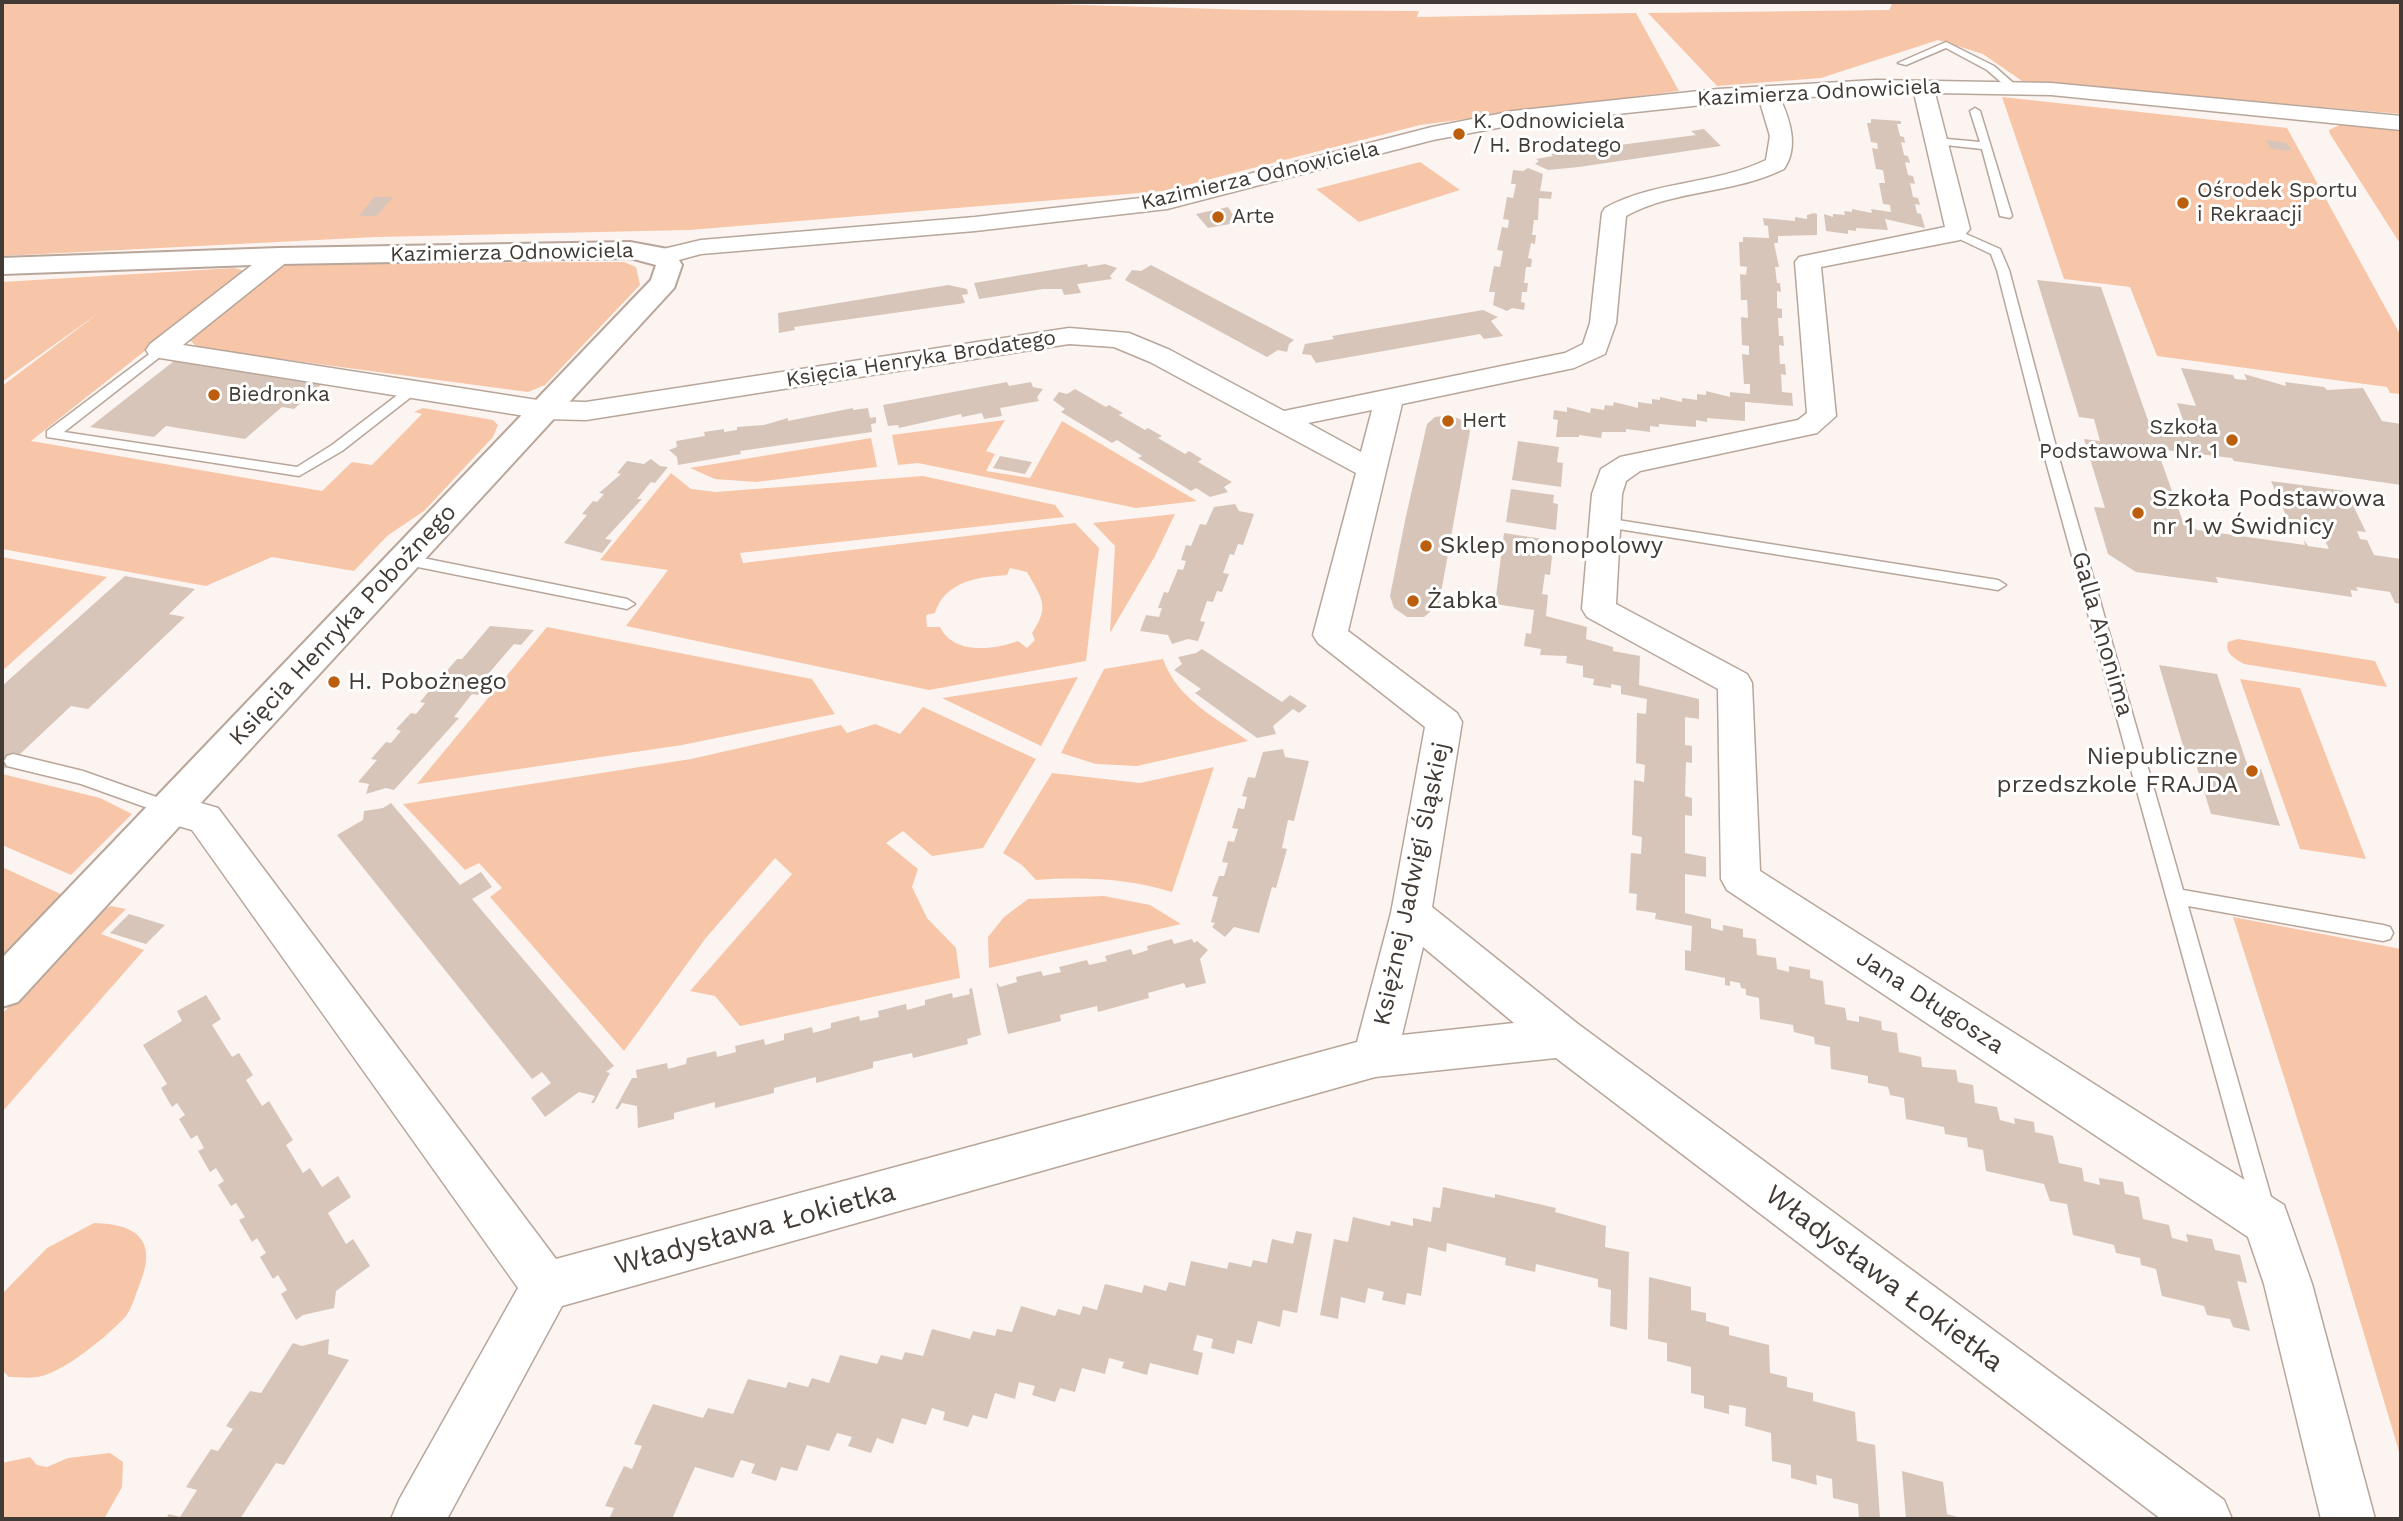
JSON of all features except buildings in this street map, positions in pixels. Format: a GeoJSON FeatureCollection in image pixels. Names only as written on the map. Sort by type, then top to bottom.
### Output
{"type":"FeatureCollection","features":[{"type":"Feature","properties":{"kind":"street","name":"Kazimierza Odnowiciela"},"geometry":{"type":"LineString","coordinates":[[2,266],[279,256],[630,250],[664,256],[713,246],[989,223],[1167,202],[1432,134],[1513,118],[1767,92],[1923,86],[2098,92],[2401,123]]}},
{"type":"Feature","properties":{"kind":"street"},"geometry":{"type":"LineString","coordinates":[[1923,86],[1958,229],[1954,233]]}},
{"type":"Feature","properties":{"kind":"street"},"geometry":{"type":"LineString","coordinates":[[1282,420],[1574,360],[1595,348],[1603,323],[1614,213],[1625,205],[1653,196],[1735,181],[1776,164],[1783,147],[1778,116],[1767,92]]}},
{"type":"Feature","properties":{"kind":"street","name":"Jana Długosza"},"geometry":{"type":"LineString","coordinates":[[1954,233],[1808,261],[1822,416],[1807,426],[1631,464],[1612,476],[1605,523],[1599,609],[1735,683],[1741,879],[2267,1222]]}},
{"type":"Feature","properties":{"kind":"street"},"geometry":{"type":"LineString","coordinates":[[160,350],[279,256]]}},
{"type":"Feature","properties":{"kind":"street","name":"Księcia Henryka Pobożnego"},"geometry":{"type":"LineString","coordinates":[[2,988],[664,282],[669,265],[664,256]]}},
{"type":"Feature","properties":{"kind":"street","name":"Księcia Henryka Brodatego"},"geometry":{"type":"LineString","coordinates":[[160,350],[544,410],[586,411],[1069,336],[1119,339],[1160,356],[1371,469]]}},
{"type":"Feature","properties":{"kind":"street","name":"Księżnej Jadwigi Śląskiej"},"geometry":{"type":"LineString","coordinates":[[1376,1057],[1411,913],[1444,722],[1330,635],[1390,396]]}},
{"type":"Feature","properties":{"kind":"street"},"geometry":{"type":"LineString","coordinates":[[170,809],[205,819],[546,1286],[418,1519]]}},
{"type":"Feature","properties":{"kind":"street","name":"Władysława Łokietka"},"geometry":{"type":"LineString","coordinates":[[1411,913],[1563,1038],[2205,1519]]}},
{"type":"Feature","properties":{"kind":"street","name":"Władysława Łokietka"},"geometry":{"type":"LineString","coordinates":[[546,1286],[1376,1057],[1563,1038]]}},
{"type":"Feature","properties":{"kind":"street"},"geometry":{"type":"LineString","coordinates":[[2267,1222],[2288,1284],[2348,1519]]}},
{"type":"Feature","properties":{"kind":"lane"},"geometry":{"type":"LineString","coordinates":[[1903,63],[1946,45],[1978,58],[2003,75],[2014,88]]}},
{"type":"Feature","properties":{"kind":"lane"},"geometry":{"type":"LineString","coordinates":[[1975,111],[2006,216]]}},
{"type":"Feature","properties":{"kind":"lane"},"geometry":{"type":"LineString","coordinates":[[1936,141],[1987,146]]}},
{"type":"Feature","properties":{"kind":"lane","name":"Galla Anonima"},"geometry":{"type":"LineString","coordinates":[[1954,233],[1996,251],[2003,270],[2052,458],[2267,1222]]}},
{"type":"Feature","properties":{"kind":"lane"},"geometry":{"type":"LineString","coordinates":[[160,350],[52,434],[299,472],[338,448],[413,390]]}},
{"type":"Feature","properties":{"kind":"lane"},"geometry":{"type":"LineString","coordinates":[[1605,523],[1998,585]]}},
{"type":"Feature","properties":{"kind":"lane"},"geometry":{"type":"LineString","coordinates":[[403,559],[627,604]]}},
{"type":"Feature","properties":{"kind":"lane"},"geometry":{"type":"LineString","coordinates":[[13,761],[83,778],[170,809]]}},
{"type":"Feature","properties":{"kind":"lane"},"geometry":{"type":"LineString","coordinates":[[2175,895],[2383,933]]}},
{"type":"Feature","properties":{"kind":"shaded area"},"geometry":{"type":"Polygon","coordinates":[[[2,2],[981,2],[1252,10],[1419,11],[1417,17],[1636,13],[1679,91],[1420,125],[1164,191],[689,230],[376,237],[2,256],[2,2]]]}},
{"type":"Feature","properties":{"kind":"shaded area"},"geometry":{"type":"Polygon","coordinates":[[[2401,2],[2401,114],[2022,81],[1983,54],[1938,40],[1821,78],[1717,86],[1648,13],[1889,10],[1892,4],[2401,2]]]}},
{"type":"Feature","properties":{"kind":"shaded area","name":"Ośrodek Sportu i Rekraacji"},"geometry":{"type":"Polygon","coordinates":[[[2002,97],[2287,128],[2401,336],[2401,394],[2390,393],[2387,387],[2157,356],[2130,287],[2064,279],[2002,97]]]}},
{"type":"Feature","properties":{"kind":"shaded area"},"geometry":{"type":"Polygon","coordinates":[[[2346,122],[2401,127],[2401,245],[2330,134],[2329,130],[2346,122]]]}},
{"type":"Feature","properties":{"kind":"shaded area"},"geometry":{"type":"Polygon","coordinates":[[[1420,162],[1460,190],[1359,222],[1316,189],[1420,162]]]}},
{"type":"Feature","properties":{"kind":"shaded area"},"geometry":{"type":"Polygon","coordinates":[[[624,262],[636,267],[640,285],[545,385],[528,392],[198,348],[189,339],[285,263],[624,262]]]}},
{"type":"Feature","properties":{"kind":"shaded area"},"geometry":{"type":"Polygon","coordinates":[[[234,268],[242,270],[242,274],[31,441],[322,491],[352,462],[372,465],[422,414],[414,412],[423,408],[493,420],[498,425],[493,437],[424,511],[387,536],[354,571],[272,557],[206,586],[2,549],[2,386],[100,312],[2,382],[2,282],[234,268]]]}},
{"type":"Feature","properties":{"kind":"shaded area"},"geometry":{"type":"Polygon","coordinates":[[[1005,420],[986,451],[995,454],[986,471],[1030,478],[1062,421],[1197,501],[1136,508],[918,463],[898,465],[892,435],[1005,420]]]}},
{"type":"Feature","properties":{"kind":"shaded area"},"geometry":{"type":"Polygon","coordinates":[[[871,438],[877,467],[756,482],[715,479],[690,468],[871,438]]]}},
{"type":"Feature","properties":{"kind":"shaded area"},"geometry":{"type":"Polygon","coordinates":[[[671,473],[691,489],[716,492],[923,476],[1055,505],[1064,517],[740,553],[743,563],[1075,523],[1099,548],[1086,661],[929,690],[626,626],[668,570],[600,560],[671,473]],[[1010,568],[1007,575],[974,579],[955,587],[946,594],[935,613],[926,615],[927,627],[940,627],[946,636],[964,646],[997,647],[1018,641],[1027,648],[1035,640],[1032,633],[1041,616],[1042,602],[1027,572],[1010,568]]]}},
{"type":"Feature","properties":{"kind":"shaded area"},"geometry":{"type":"Polygon","coordinates":[[[1175,514],[1155,556],[1110,633],[1115,546],[1093,523],[1175,514]]]}},
{"type":"Feature","properties":{"kind":"shaded area"},"geometry":{"type":"Polygon","coordinates":[[[2,557],[107,577],[2,671],[2,557]]]}},
{"type":"Feature","properties":{"kind":"shaded area"},"geometry":{"type":"Polygon","coordinates":[[[547,627],[812,679],[835,714],[682,745],[417,784],[547,627]]]}},
{"type":"Feature","properties":{"kind":"shaded area"},"geometry":{"type":"Polygon","coordinates":[[[2238,639],[2375,661],[2387,687],[2244,664],[2232,656],[2227,646],[2228,642],[2238,639]]]}},
{"type":"Feature","properties":{"kind":"shaded area"},"geometry":{"type":"Polygon","coordinates":[[[1163,659],[1178,686],[1198,706],[1248,741],[1137,766],[1096,764],[1061,753],[1104,669],[1163,659]]]}},
{"type":"Feature","properties":{"kind":"shaded area"},"geometry":{"type":"Polygon","coordinates":[[[1078,677],[1041,746],[942,698],[1078,677]]]}},
{"type":"Feature","properties":{"kind":"shaded area"},"geometry":{"type":"Polygon","coordinates":[[[2240,679],[2300,688],[2366,859],[2300,849],[2240,679]]]}},
{"type":"Feature","properties":{"kind":"shaded area"},"geometry":{"type":"Polygon","coordinates":[[[923,707],[1036,759],[983,848],[932,856],[903,831],[886,843],[918,869],[912,887],[927,918],[956,948],[960,978],[740,1026],[715,996],[690,991],[792,874],[775,858],[705,939],[624,1051],[490,897],[502,888],[479,863],[465,870],[403,804],[691,759],[841,725],[847,733],[875,724],[900,734],[923,707]]]}},
{"type":"Feature","properties":{"kind":"shaded area"},"geometry":{"type":"Polygon","coordinates":[[[1214,767],[1172,892],[1105,880],[1036,880],[1022,865],[1003,853],[1052,773],[1140,783],[1214,767]]]}},
{"type":"Feature","properties":{"kind":"shaded area"},"geometry":{"type":"Polygon","coordinates":[[[2,774],[100,798],[132,814],[71,875],[2,845],[2,774]]]}},
{"type":"Feature","properties":{"kind":"shaded area"},"geometry":{"type":"Polygon","coordinates":[[[2,867],[65,896],[2,964],[2,867]]]}},
{"type":"Feature","properties":{"kind":"shaded area"},"geometry":{"type":"Polygon","coordinates":[[[1104,896],[1150,905],[1181,924],[989,968],[988,937],[1004,917],[1028,899],[1104,896]]]}},
{"type":"Feature","properties":{"kind":"shaded area"},"geometry":{"type":"Polygon","coordinates":[[[111,906],[126,909],[101,934],[144,950],[2,1112],[2,1014],[97,912],[111,906]]]}},
{"type":"Feature","properties":{"kind":"shaded area"},"geometry":{"type":"Polygon","coordinates":[[[2233,917],[2401,949],[2401,1458],[2338,1247],[2233,917]]]}},
{"type":"Feature","properties":{"kind":"shaded area"},"geometry":{"type":"Polygon","coordinates":[[[94,1223],[123,1227],[140,1238],[145,1247],[144,1271],[128,1313],[98,1342],[63,1367],[38,1377],[9,1377],[2,1370],[2,1294],[47,1248],[94,1223]]]}},
{"type":"Feature","properties":{"kind":"shaded area"},"geometry":{"type":"Polygon","coordinates":[[[110,1453],[123,1462],[122,1487],[104,1519],[2,1519],[2,1463],[30,1457],[37,1465],[47,1467],[68,1458],[110,1453]]]}},
{"type":"Feature","properties":{"kind":"railway"},"geometry":{"type":"LineString","coordinates":[[1244,2],[1639,2]]}},
{"type":"Feature","properties":{"kind":"place","name":"K. Odnowiciela / H. Brodatego"},"geometry":{"type":"Point","coordinates":[1459,134]}},
{"type":"Feature","properties":{"kind":"place","name":"Ośrodek Sportu i Rekraacji"},"geometry":{"type":"Point","coordinates":[2183,203]}},
{"type":"Feature","properties":{"kind":"place","name":"Arte"},"geometry":{"type":"Point","coordinates":[1218,217]}},
{"type":"Feature","properties":{"kind":"place","name":"Biedronka"},"geometry":{"type":"Point","coordinates":[214,395]}},
{"type":"Feature","properties":{"kind":"place","name":"Hert"},"geometry":{"type":"Point","coordinates":[1448,421]}},
{"type":"Feature","properties":{"kind":"place","name":"Szkoła Podstawowa Nr. 1"},"geometry":{"type":"Point","coordinates":[2232,440]}},
{"type":"Feature","properties":{"kind":"place","name":"Szkoła Podstawowa nr 1 w Świdnicy"},"geometry":{"type":"Point","coordinates":[2138,513]}},
{"type":"Feature","properties":{"kind":"place","name":"Sklep monopolowy"},"geometry":{"type":"Point","coordinates":[1426,546]}},
{"type":"Feature","properties":{"kind":"place","name":"Żabka"},"geometry":{"type":"Point","coordinates":[1413,601]}},
{"type":"Feature","properties":{"kind":"place","name":"H. Pobożnego"},"geometry":{"type":"Point","coordinates":[334,682]}},
{"type":"Feature","properties":{"kind":"place","name":"Niepubliczne przedszkole FRAJDA"},"geometry":{"type":"Point","coordinates":[2252,771]}}]}
